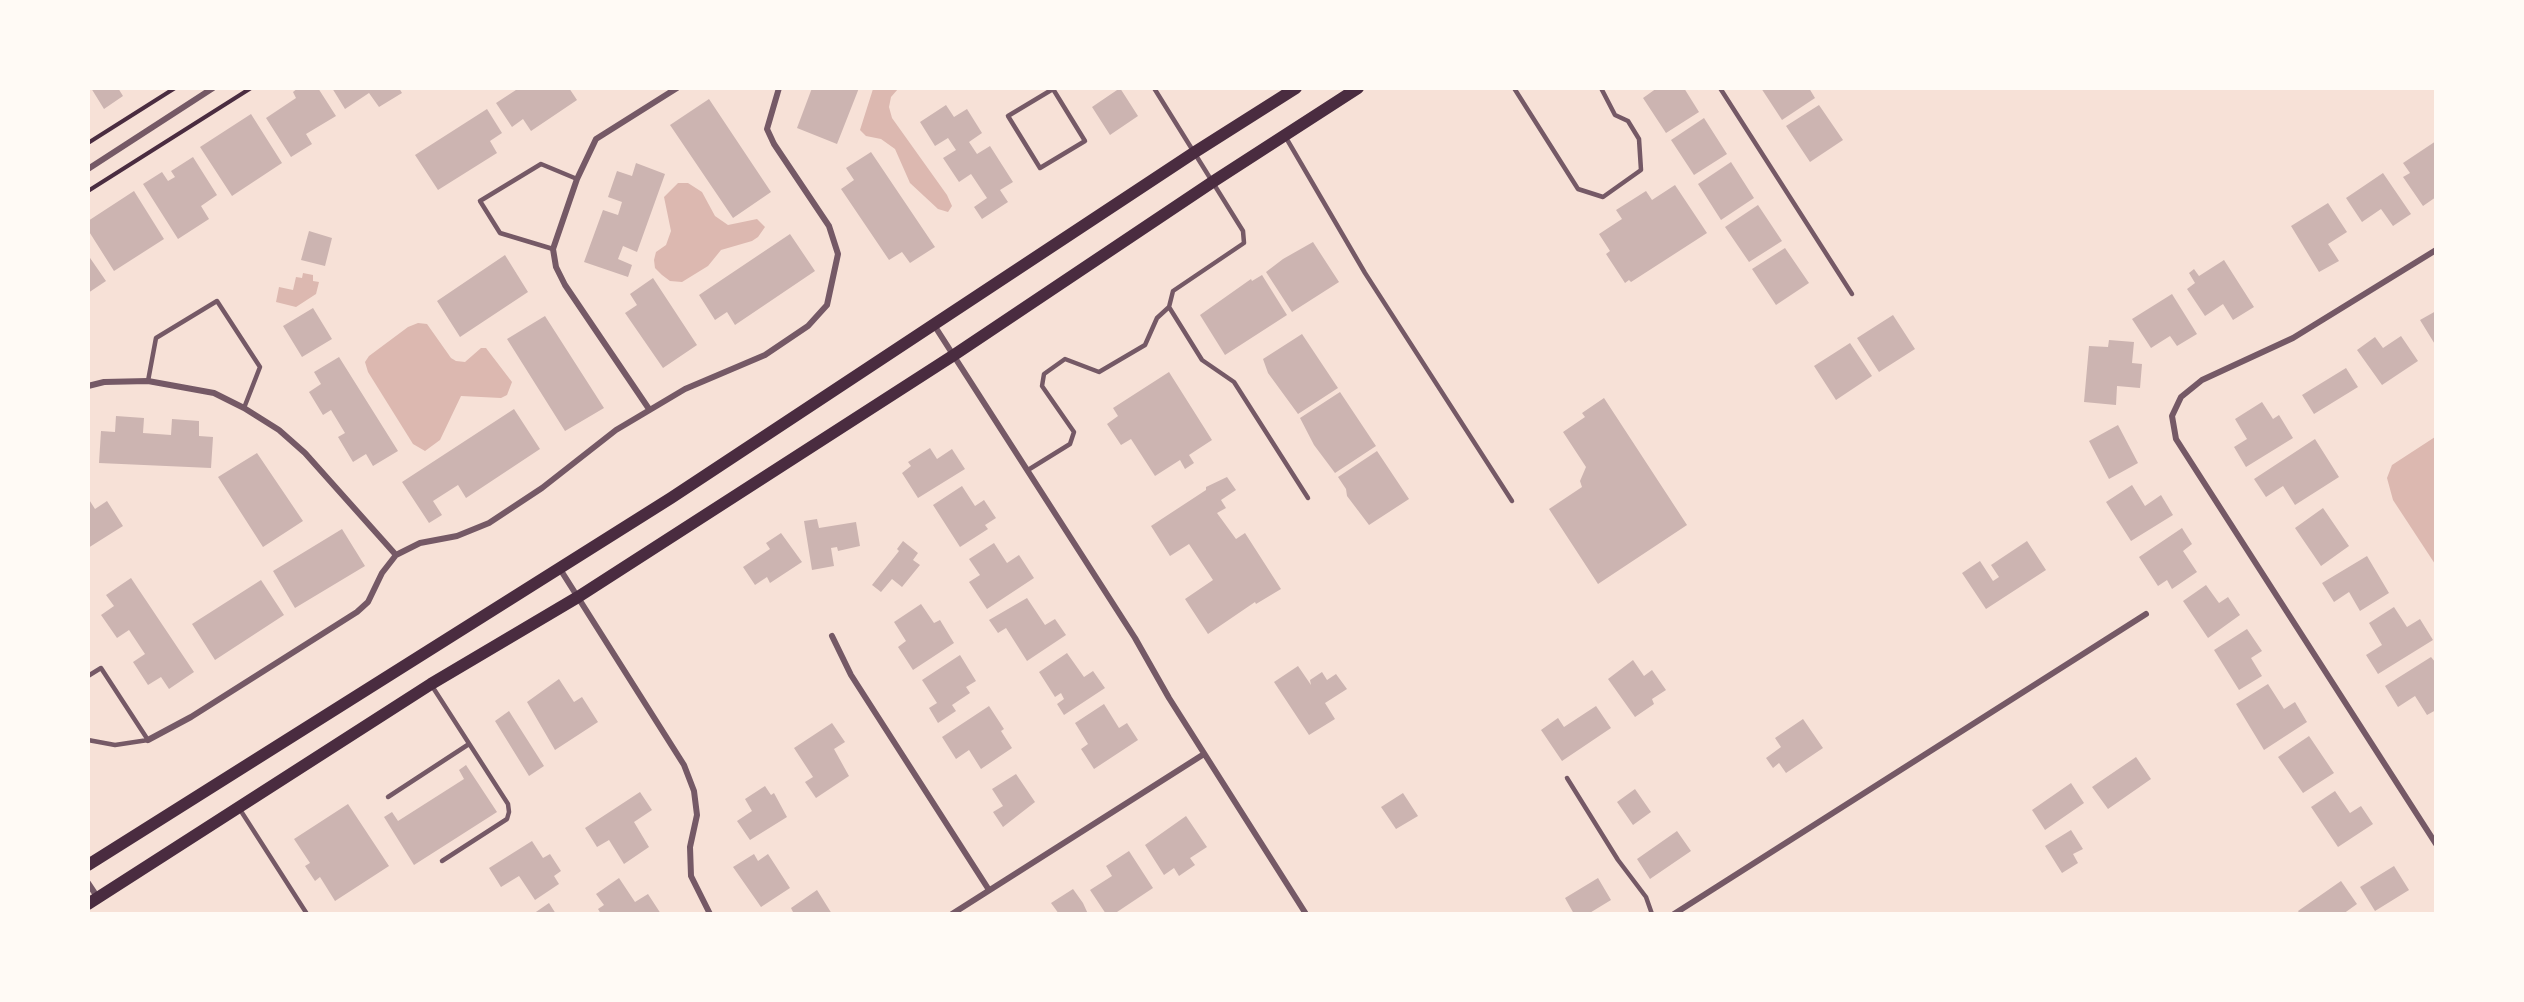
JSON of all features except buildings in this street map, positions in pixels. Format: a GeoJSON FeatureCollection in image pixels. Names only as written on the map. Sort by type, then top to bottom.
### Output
{"type":"FeatureCollection","features":[{"type":"Feature","properties":{"kind":"main road"},"geometry":{"type":"LineString","coordinates":[[88,865],[560,569],[1296,88]]}},
{"type":"Feature","properties":{"kind":"main road"},"geometry":{"type":"LineString","coordinates":[[93,901],[431,684],[578,597],[954,355],[1214,181],[1358,88]]}},
{"type":"Feature","properties":{"kind":"street"},"geometry":{"type":"LineString","coordinates":[[88,169],[213,88]]}},
{"type":"Feature","properties":{"kind":"street"},"geometry":{"type":"LineString","coordinates":[[649,409],[565,285],[556,267],[553,249],[578,179],[596,139],[677,88]]}},
{"type":"Feature","properties":{"kind":"street"},"geometry":{"type":"LineString","coordinates":[[148,740],[191,717],[357,612],[368,603],[382,573],[396,555],[420,543],[457,536],[489,523],[542,488],[616,430],[649,409],[685,389],[765,355],[808,326],[827,305],[833,285],[837,254],[829,226],[774,144],[767,129],[779,88]]}},
{"type":"Feature","properties":{"kind":"street"},"geometry":{"type":"LineString","coordinates":[[2436,250],[2293,338],[2202,380],[2181,397],[2172,416],[2176,439],[2436,844]]}},
{"type":"Feature","properties":{"kind":"street"},"geometry":{"type":"LineString","coordinates":[[934,325],[1028,470],[1306,914]]}},
{"type":"Feature","properties":{"kind":"street"},"geometry":{"type":"LineString","coordinates":[[88,386],[104,382],[147,381],[214,393],[244,408],[279,430],[305,453],[396,555]]}},
{"type":"Feature","properties":{"kind":"street"},"geometry":{"type":"LineString","coordinates":[[560,569],[684,765],[694,791],[697,815],[690,847],[691,876],[710,914]]}},
{"type":"Feature","properties":{"kind":"street"},"geometry":{"type":"LineString","coordinates":[[1674,914],[2146,614]]}},
{"type":"Feature","properties":{"kind":"street"},"geometry":{"type":"LineString","coordinates":[[832,636],[851,675],[989,890]]}},
{"type":"Feature","properties":{"kind":"street"},"geometry":{"type":"LineString","coordinates":[[952,914],[1204,754]]}},
{"type":"Feature","properties":{"kind":"street"},"geometry":{"type":"LineString","coordinates":[[88,883],[93,901]]}},
{"type":"Feature","properties":{"kind":"lane"},"geometry":{"type":"LineString","coordinates":[[1028,470],[1070,444],[1074,432],[1042,386],[1044,374],[1065,359],[1099,372],[1145,345],[1157,318],[1169,307],[1173,291],[1244,243],[1243,231],[1214,181],[1154,88]]}},
{"type":"Feature","properties":{"kind":"lane"},"geometry":{"type":"LineString","coordinates":[[1514,88],[1578,189],[1603,197],[1641,170],[1639,139],[1628,121],[1615,115],[1601,88]]}},
{"type":"Feature","properties":{"kind":"lane"},"geometry":{"type":"LineString","coordinates":[[1720,88],[1852,294]]}},
{"type":"Feature","properties":{"kind":"lane"},"geometry":{"type":"LineString","coordinates":[[1053,89],[1084,141],[1040,168],[1008,116],[1053,89]]}},
{"type":"Feature","properties":{"kind":"lane"},"geometry":{"type":"LineString","coordinates":[[1285,136],[1365,273],[1512,501]]}},
{"type":"Feature","properties":{"kind":"lane"},"geometry":{"type":"LineString","coordinates":[[553,249],[500,233],[480,201],[541,164],[578,179]]}},
{"type":"Feature","properties":{"kind":"lane"},"geometry":{"type":"LineString","coordinates":[[147,381],[156,338],[217,301],[260,367],[244,408]]}},
{"type":"Feature","properties":{"kind":"lane"},"geometry":{"type":"LineString","coordinates":[[1169,307],[1202,360],[1234,382],[1308,498]]}},
{"type":"Feature","properties":{"kind":"lane"},"geometry":{"type":"LineString","coordinates":[[88,676],[101,668],[148,740],[115,745],[88,740]]}},
{"type":"Feature","properties":{"kind":"lane"},"geometry":{"type":"LineString","coordinates":[[431,684],[508,804],[509,812],[507,819],[442,861]]}},
{"type":"Feature","properties":{"kind":"lane"},"geometry":{"type":"LineString","coordinates":[[388,797],[469,744]]}},
{"type":"Feature","properties":{"kind":"lane"},"geometry":{"type":"LineString","coordinates":[[1567,778],[1617,860],[1646,897],[1652,914]]}},
{"type":"Feature","properties":{"kind":"lane"},"geometry":{"type":"LineString","coordinates":[[239,808],[307,914]]}},
{"type":"Feature","properties":{"kind":"path"},"geometry":{"type":"LineString","coordinates":[[88,143],[175,88]]}},
{"type":"Feature","properties":{"kind":"path"},"geometry":{"type":"LineString","coordinates":[[88,191],[251,88]]}},
{"type":"Feature","properties":{"kind":"shaded area"},"geometry":{"type":"Polygon","coordinates":[[[873,89],[898,89],[891,97],[889,107],[892,118],[947,195],[952,206],[948,212],[938,209],[910,183],[895,149],[881,139],[866,136],[860,130],[873,89]]]}},
{"type":"Feature","properties":{"kind":"shaded area"},"geometry":{"type":"Polygon","coordinates":[[[678,183],[688,183],[702,192],[715,216],[728,225],[757,219],[765,227],[752,241],[721,250],[708,266],[682,282],[670,281],[662,275],[655,268],[654,260],[656,252],[666,245],[671,231],[664,197],[678,183]]]}},
{"type":"Feature","properties":{"kind":"shaded area"},"geometry":{"type":"Polygon","coordinates":[[[303,273],[313,275],[313,281],[319,282],[316,294],[296,307],[276,302],[279,287],[293,290],[296,277],[302,278],[303,273]]]}},
{"type":"Feature","properties":{"kind":"shaded area"},"geometry":{"type":"Polygon","coordinates":[[[418,323],[427,324],[451,358],[456,361],[465,362],[481,348],[486,348],[512,382],[507,395],[501,398],[461,396],[440,440],[425,451],[413,444],[368,372],[365,362],[369,356],[408,327],[418,323]]]}},
{"type":"Feature","properties":{"kind":"shaded area"},"geometry":{"type":"Polygon","coordinates":[[[2435,437],[2435,564],[2393,500],[2387,478],[2392,465],[2435,437]]]}}]}
